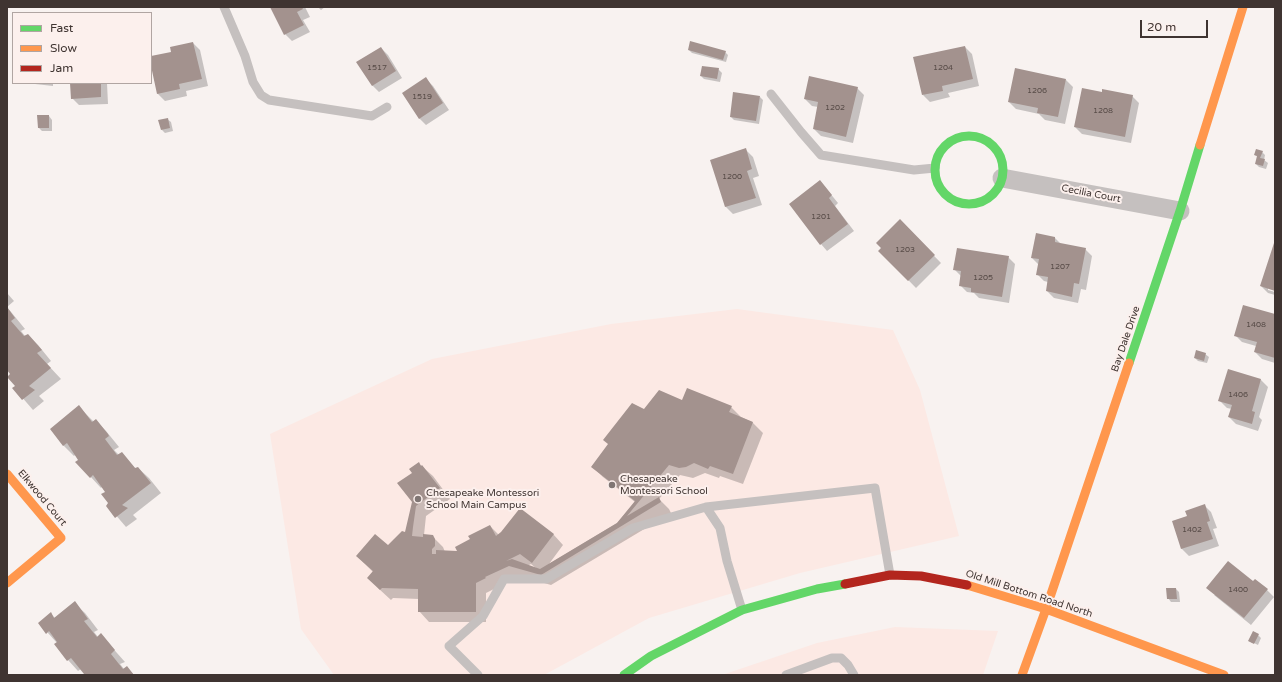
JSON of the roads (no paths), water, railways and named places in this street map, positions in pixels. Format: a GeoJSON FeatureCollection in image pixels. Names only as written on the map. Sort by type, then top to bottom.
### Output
{"type":"FeatureCollection","features":[{"type":"Feature","properties":{"kind":"street","name":"Bay Dale Drive"},"geometry":{"type":"LineString","coordinates":[[1022,675],[1046,609],[1180,211],[1243,7]]}},
{"type":"Feature","properties":{"kind":"street"},"geometry":{"type":"LineString","coordinates":[[970,136],[981,139],[990,144],[998,153],[1002,164],[1002,178],[998,188],[990,197],[972,204],[960,203],[949,198],[941,190],[936,180],[936,162],[941,151],[949,143],[958,138],[970,136]]}},
{"type":"Feature","properties":{"kind":"street","name":"Cecilia Court"},"geometry":{"type":"LineString","coordinates":[[1002,178],[1180,211]]}},
{"type":"Feature","properties":{"kind":"street","name":"Elkwood Court"},"geometry":{"type":"LineString","coordinates":[[7,474],[62,538],[7,582]]}},
{"type":"Feature","properties":{"kind":"street","name":"Old Mill Bottom Road North"},"geometry":{"type":"LineString","coordinates":[[624,675],[651,656],[742,610],[817,589],[890,575],[921,576],[965,584],[1046,609],[1224,675]]}},
{"type":"Feature","properties":{"kind":"lane"},"geometry":{"type":"LineString","coordinates":[[224,7],[245,56],[253,82],[261,94],[269,100],[372,116],[387,107]]}},
{"type":"Feature","properties":{"kind":"lane"},"geometry":{"type":"LineString","coordinates":[[771,94],[821,155],[914,170],[935,168]]}},
{"type":"Feature","properties":{"kind":"lane"},"geometry":{"type":"LineString","coordinates":[[478,675],[449,646],[483,616],[504,579],[546,579],[633,528],[706,507],[875,488],[890,575]]}},
{"type":"Feature","properties":{"kind":"lane"},"geometry":{"type":"LineString","coordinates":[[706,507],[720,528],[727,561],[742,610]]}},
{"type":"Feature","properties":{"kind":"lane"},"geometry":{"type":"LineString","coordinates":[[786,675],[832,658],[841,658],[848,665],[854,675]]}},
{"type":"Feature","properties":{"kind":"place","name":"Chesapeake Montessori School"},"geometry":{"type":"Point","coordinates":[612,485]}},
{"type":"Feature","properties":{"kind":"place","name":"Chesapeake Montessori School Main Campus"},"geometry":{"type":"Point","coordinates":[418,499]}}]}
